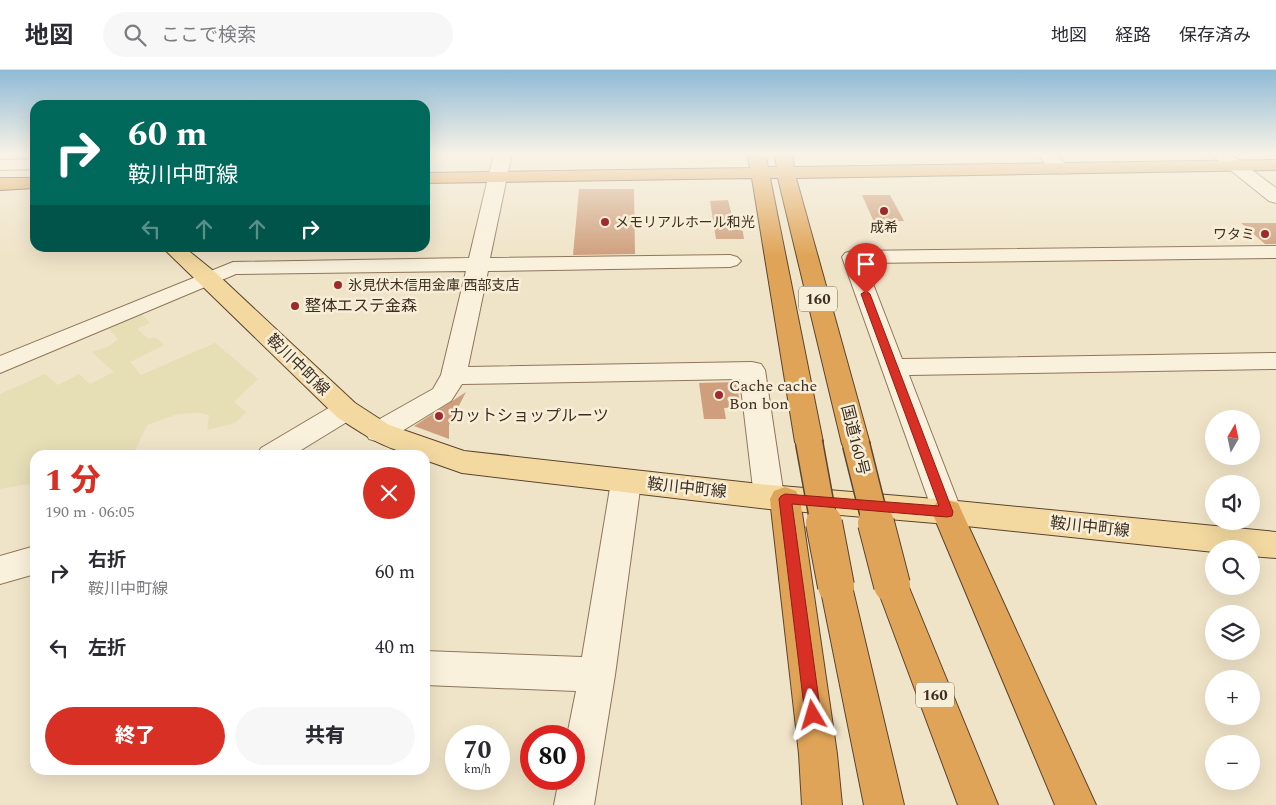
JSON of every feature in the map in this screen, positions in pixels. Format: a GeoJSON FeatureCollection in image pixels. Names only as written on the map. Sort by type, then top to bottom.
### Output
{"type":"FeatureCollection","features":[{"type":"Feature","properties":{"kind":"highway","name":"160"},"geometry":{"type":"LineString","coordinates":[[762,187],[836,586],[884,805]]}},
{"type":"Feature","properties":{"kind":"highway","name":"国道160号"},"geometry":{"type":"LineString","coordinates":[[790,187],[892,586],[978,805]]}},
{"type":"Feature","properties":{"kind":"highway"},"geometry":{"type":"LineString","coordinates":[[777,498],[818,754],[822,805]]}},
{"type":"Feature","properties":{"kind":"highway"},"geometry":{"type":"LineString","coordinates":[[947,512],[1076,805]]}},
{"type":"Feature","properties":{"kind":"main road","name":"鞍川中町線"},"geometry":{"type":"LineString","coordinates":[[177,252],[208,278],[346,410],[379,432],[429,450]]}},
{"type":"Feature","properties":{"kind":"main road","name":"鞍川中町線"},"geometry":{"type":"LineString","coordinates":[[430,450],[462,462],[626,482],[1276,545]]}},
{"type":"Feature","properties":{"kind":"street"},"geometry":{"type":"LineString","coordinates":[[379,432],[442,395],[454,376],[496,187]]}},
{"type":"Feature","properties":{"kind":"street"},"geometry":{"type":"LineString","coordinates":[[1262,187],[1276,198]]}},
{"type":"Feature","properties":{"kind":"street"},"geometry":{"type":"LineString","coordinates":[[947,512],[852,257],[1276,252]]}},
{"type":"Feature","properties":{"kind":"street"},"geometry":{"type":"LineString","coordinates":[[0,365],[233,268],[730,261]]}},
{"type":"Feature","properties":{"kind":"street"},"geometry":{"type":"LineString","coordinates":[[892,368],[1276,361]]}},
{"type":"Feature","properties":{"kind":"street"},"geometry":{"type":"LineString","coordinates":[[454,376],[752,370],[777,498]]}},
{"type":"Feature","properties":{"kind":"street"},"geometry":{"type":"LineString","coordinates":[[279,450],[346,410]]}},
{"type":"Feature","properties":{"kind":"street"},"geometry":{"type":"LineString","coordinates":[[574,805],[597,675],[626,482]]}},
{"type":"Feature","properties":{"kind":"street"},"geometry":{"type":"LineString","coordinates":[[0,570],[30,561]]}},
{"type":"Feature","properties":{"kind":"street"},"geometry":{"type":"LineString","coordinates":[[430,668],[597,675]]}},
{"type":"Feature","properties":{"kind":"shaded area"},"geometry":{"type":"Polygon","coordinates":[[[139,311],[150,323],[137,329],[149,339],[155,337],[164,345],[130,362],[141,375],[215,343],[258,379],[234,402],[246,412],[235,423],[207,430],[209,415],[200,413],[178,414],[147,425],[135,450],[30,450],[30,484],[0,489],[0,394],[45,374],[58,385],[79,374],[90,384],[114,372],[92,352],[110,346],[118,339],[106,325],[139,311]]]}},
{"type":"Feature","properties":{"kind":"building","name":"メモリアルホール和光"},"geometry":{"type":"Polygon","coordinates":[[[579,189],[634,189],[635,254],[573,255],[579,189]]]}},
{"type":"Feature","properties":{"kind":"building","name":"成希"},"geometry":{"type":"Polygon","coordinates":[[[862,195],[890,195],[904,221],[874,222],[862,195]]]}},
{"type":"Feature","properties":{"kind":"building"},"geometry":{"type":"Polygon","coordinates":[[[728,200],[733,220],[741,220],[744,239],[716,239],[710,201],[728,200]]]}},
{"type":"Feature","properties":{"kind":"building","name":"ワタミ"},"geometry":{"type":"Polygon","coordinates":[[[1241,223],[1276,223],[1276,244],[1265,244],[1241,223]]]}},
{"type":"Feature","properties":{"kind":"building","name":"Cache cache Bon bon"},"geometry":{"type":"Polygon","coordinates":[[[736,382],[741,407],[724,408],[726,419],[704,419],[699,383],[736,382]]]}},
{"type":"Feature","properties":{"kind":"building","name":"カットショップルーツ"},"geometry":{"type":"Polygon","coordinates":[[[466,392],[449,425],[449,439],[414,426],[466,392]]]}},
{"type":"Feature","properties":{"kind":"place","name":"成希"},"geometry":{"type":"Point","coordinates":[884,211]}},
{"type":"Feature","properties":{"kind":"place","name":"メモリアルホール和光"},"geometry":{"type":"Point","coordinates":[605,222]}},
{"type":"Feature","properties":{"kind":"place","name":"ワタミ"},"geometry":{"type":"Point","coordinates":[1265,234]}},
{"type":"Feature","properties":{"kind":"place","name":"氷見伏木信用金庫 西部支店"},"geometry":{"type":"Point","coordinates":[338,285]}},
{"type":"Feature","properties":{"kind":"place","name":"整体エステ金森"},"geometry":{"type":"Point","coordinates":[295,306]}},
{"type":"Feature","properties":{"kind":"place","name":"Cache cache Bon bon"},"geometry":{"type":"Point","coordinates":[719,395]}},
{"type":"Feature","properties":{"kind":"place","name":"カットショップルーツ"},"geometry":{"type":"Point","coordinates":[439,416]}},
{"type":"Feature","properties":{"kind":"route"},"geometry":{"type":"LineString","coordinates":[[813,715],[785,499],[947,512],[866,294]]}}]}
